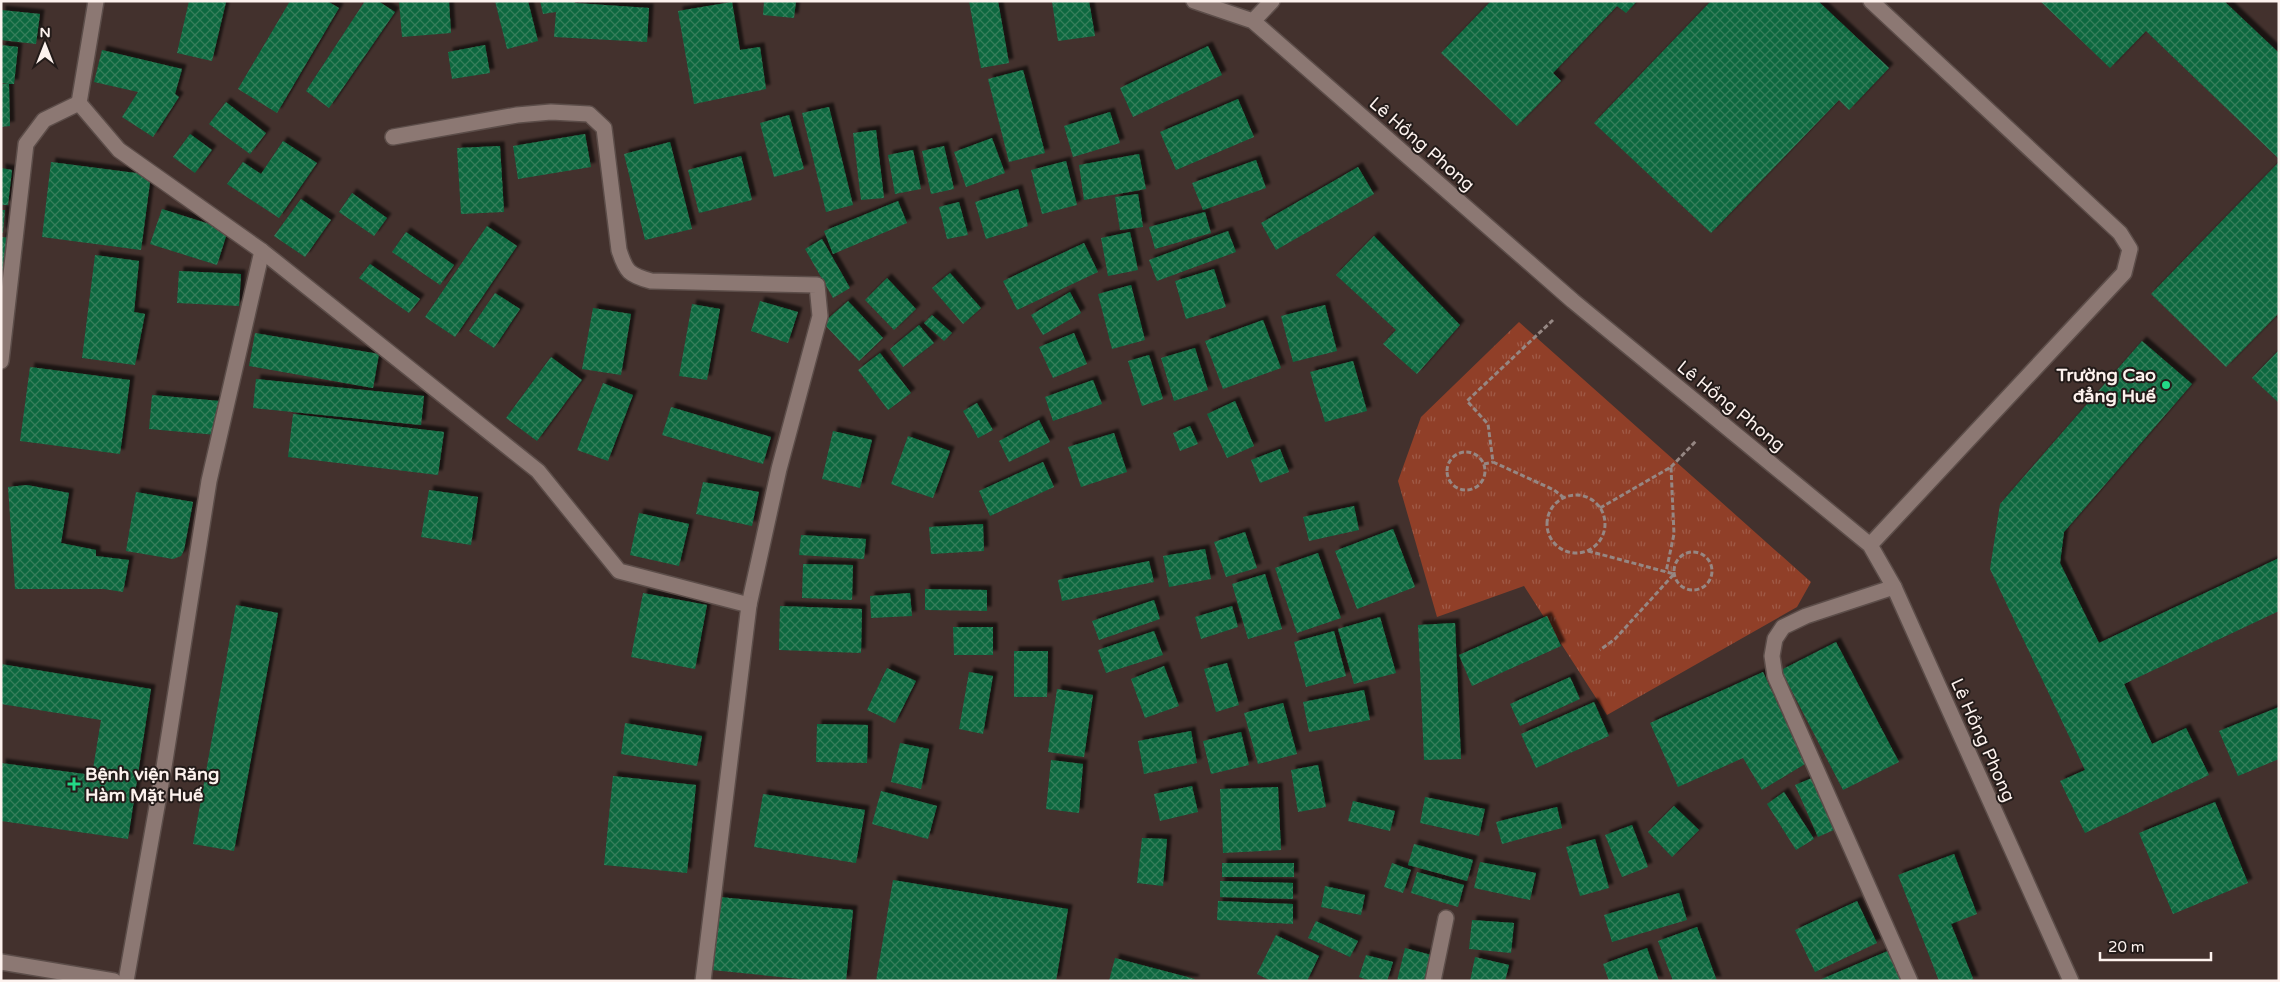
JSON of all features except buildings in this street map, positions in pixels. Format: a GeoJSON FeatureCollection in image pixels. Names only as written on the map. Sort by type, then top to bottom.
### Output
{"type":"FeatureCollection","features":[{"type":"Feature","properties":{"kind":"street"},"geometry":{"type":"LineString","coordinates":[[96,1],[79,103],[119,150],[262,251],[538,470],[619,571],[749,605]]}},
{"type":"Feature","properties":{"kind":"street","name":"Lê Hồng Phong"},"geometry":{"type":"LineString","coordinates":[[1194,1],[1253,21],[1573,301],[1870,545],[1894,587],[2071,981]]}},
{"type":"Feature","properties":{"kind":"street"},"geometry":{"type":"LineString","coordinates":[[1253,21],[1272,1]]}},
{"type":"Feature","properties":{"kind":"street"},"geometry":{"type":"LineString","coordinates":[[1870,1],[2120,233],[2130,249],[2124,273],[1870,545]]}},
{"type":"Feature","properties":{"kind":"street"},"geometry":{"type":"LineString","coordinates":[[1,361],[26,144],[44,120],[79,103]]}},
{"type":"Feature","properties":{"kind":"street"},"geometry":{"type":"LineString","coordinates":[[393,138],[518,115],[552,112],[589,114],[604,128],[619,250],[624,266],[632,276],[651,282],[817,285],[820,316],[779,469],[749,605],[703,981]]}},
{"type":"Feature","properties":{"kind":"street"},"geometry":{"type":"LineString","coordinates":[[126,981],[164,767],[209,481],[262,251]]}},
{"type":"Feature","properties":{"kind":"street"},"geometry":{"type":"LineString","coordinates":[[1894,587],[1806,616],[1783,627],[1775,639],[1772,656],[1775,676],[1910,981]]}},
{"type":"Feature","properties":{"kind":"street"},"geometry":{"type":"LineString","coordinates":[[1433,981],[1446,918]]}},
{"type":"Feature","properties":{"kind":"street"},"geometry":{"type":"LineString","coordinates":[[1,962],[114,981]]}},
{"type":"Feature","properties":{"kind":"path"},"geometry":{"type":"LineString","coordinates":[[1494,462],[1488,424],[1467,401],[1573,301]]}},
{"type":"Feature","properties":{"kind":"path"},"geometry":{"type":"LineString","coordinates":[[1600,508],[1670,467],[1696,442]]}},
{"type":"Feature","properties":{"kind":"path"},"geometry":{"type":"LineString","coordinates":[[1465,451],[1479,456],[1484,464],[1486,471],[1482,482],[1468,490],[1459,488],[1451,483],[1447,474],[1448,464],[1454,456],[1465,451]]}},
{"type":"Feature","properties":{"kind":"path"},"geometry":{"type":"LineString","coordinates":[[1484,464],[1494,462],[1554,490],[1563,497]]}},
{"type":"Feature","properties":{"kind":"path"},"geometry":{"type":"LineString","coordinates":[[1666,572],[1674,534],[1670,467]]}},
{"type":"Feature","properties":{"kind":"path"},"geometry":{"type":"LineString","coordinates":[[1588,551],[1598,543],[1605,531],[1606,518],[1596,501],[1582,494],[1563,497],[1548,514],[1547,531],[1552,542],[1563,550],[1573,553],[1588,551],[1674,574]]}},
{"type":"Feature","properties":{"kind":"path"},"geometry":{"type":"LineString","coordinates":[[1600,650],[1615,639],[1674,574],[1675,565],[1680,556],[1691,552],[1699,553],[1711,564],[1712,571],[1708,583],[1703,588],[1694,590],[1686,588],[1678,584],[1674,574]]}},
{"type":"Feature","properties":{"kind":"green space"},"geometry":{"type":"Polygon","coordinates":[[[1519,322],[1811,582],[1797,607],[1607,715],[1524,586],[1437,617],[1398,481],[1421,417],[1519,322]]]}},
{"type":"Feature","properties":{"kind":"place","name":"Trường Cao đẳng Huế"},"geometry":{"type":"Point","coordinates":[2166,385]}},
{"type":"Feature","properties":{"kind":"place","name":"Bệnh viện Răng Hàm Mặt Huế"},"geometry":{"type":"Point","coordinates":[74,784]}}]}
